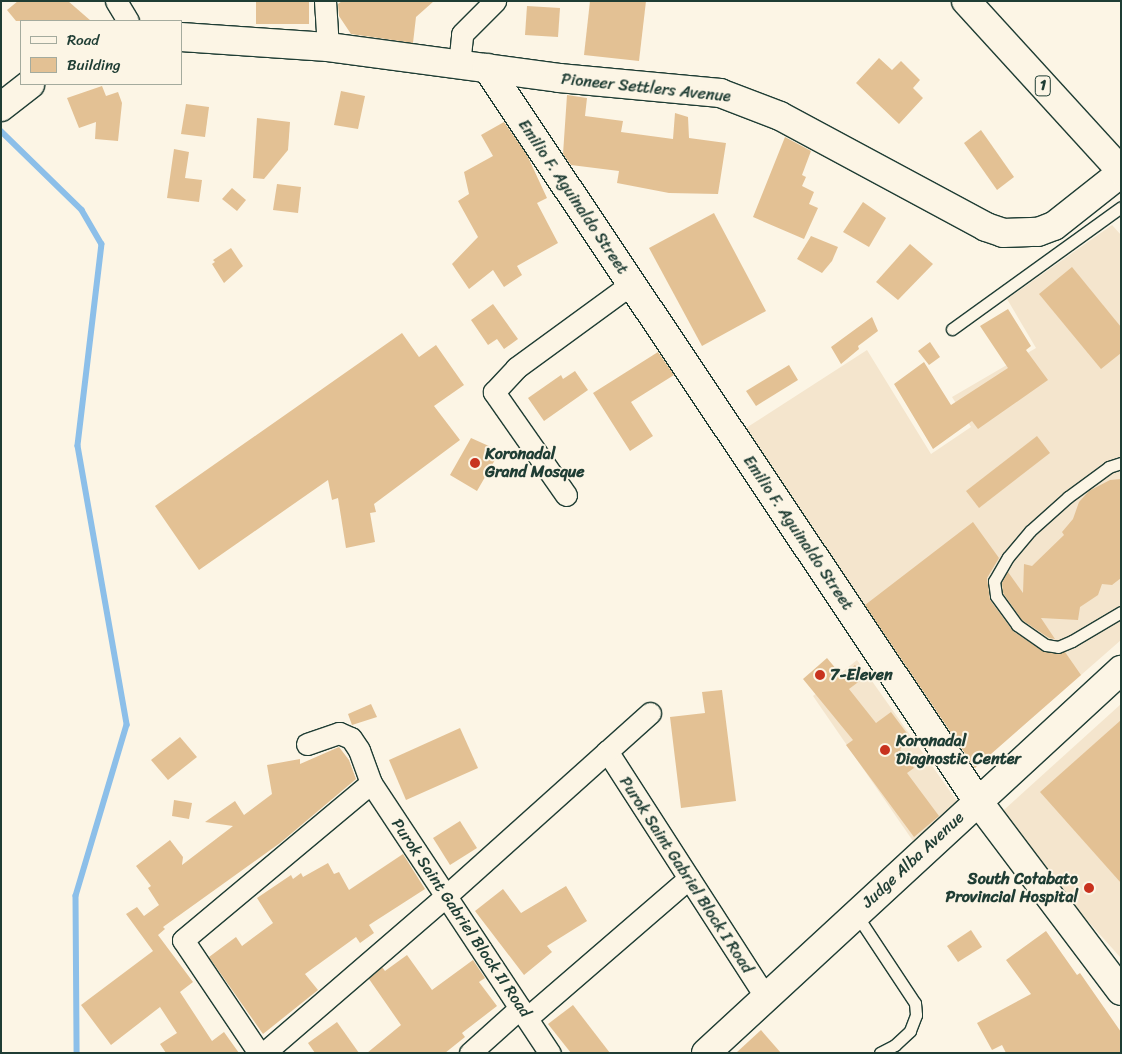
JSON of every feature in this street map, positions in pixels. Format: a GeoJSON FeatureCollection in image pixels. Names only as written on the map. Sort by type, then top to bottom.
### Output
{"type":"FeatureCollection","features":[{"type":"Feature","properties":{"kind":"main road","name":"1"},"geometry":{"type":"LineString","coordinates":[[966,1],[1121,172]]}},
{"type":"Feature","properties":{"kind":"main road","name":"Pioneer Settlers Avenue"},"geometry":{"type":"LineString","coordinates":[[182,37],[328,47],[612,84],[720,93],[747,101],[986,228],[1003,233],[1038,232],[1054,226],[1121,172]]}},
{"type":"Feature","properties":{"kind":"main road","name":"Emilio F. Aguinaldo Street"},"geometry":{"type":"LineString","coordinates":[[487,68],[977,800],[1121,991]]}},
{"type":"Feature","properties":{"kind":"main road"},"geometry":{"type":"LineString","coordinates":[[2,106],[29,85]]}},
{"type":"Feature","properties":{"kind":"main road","name":"Judge Alba Avenue"},"geometry":{"type":"LineString","coordinates":[[706,1053],[977,800],[1121,670]]}},
{"type":"Feature","properties":{"kind":"street"},"geometry":{"type":"LineString","coordinates":[[116,1],[127,20]]}},
{"type":"Feature","properties":{"kind":"street"},"geometry":{"type":"LineString","coordinates":[[325,1],[328,47]]}},
{"type":"Feature","properties":{"kind":"street"},"geometry":{"type":"LineString","coordinates":[[458,65],[462,34],[495,1]]}},
{"type":"Feature","properties":{"kind":"street"},"geometry":{"type":"LineString","coordinates":[[566,495],[494,392],[516,368],[631,284]]}},
{"type":"Feature","properties":{"kind":"street"},"geometry":{"type":"LineString","coordinates":[[264,1053],[446,896],[650,713]]}},
{"type":"Feature","properties":{"kind":"street","name":"Purok Saint Gabriel Block II Road"},"geometry":{"type":"LineString","coordinates":[[307,744],[339,733],[351,738],[359,750],[371,783],[550,1053]]}},
{"type":"Feature","properties":{"kind":"street","name":"Purok Saint Gabriel Block I Road"},"geometry":{"type":"LineString","coordinates":[[607,751],[766,998]]}},
{"type":"Feature","properties":{"kind":"street"},"geometry":{"type":"LineString","coordinates":[[259,1053],[184,940],[371,783]]}},
{"type":"Feature","properties":{"kind":"street"},"geometry":{"type":"LineString","coordinates":[[470,1053],[524,1013],[689,878]]}},
{"type":"Feature","properties":{"kind":"lane"},"geometry":{"type":"LineString","coordinates":[[952,329],[1121,207]]}},
{"type":"Feature","properties":{"kind":"lane"},"geometry":{"type":"LineString","coordinates":[[1121,463],[1109,467],[1074,492],[1030,531],[1008,557],[994,581],[996,596],[1017,625],[1046,646],[1058,646],[1072,641],[1121,612]]}},
{"type":"Feature","properties":{"kind":"lane"},"geometry":{"type":"LineString","coordinates":[[856,914],[915,1003],[916,1015],[910,1031],[895,1045],[880,1053]]}},
{"type":"Feature","properties":{"kind":"shaded area"},"geometry":{"type":"Polygon","coordinates":[[[1112,225],[1121,235],[1121,640],[968,774],[746,428],[867,350],[931,454],[971,427],[952,397],[1036,348],[1007,299],[1112,225]]]}},
{"type":"Feature","properties":{"kind":"shaded area","name":"Koronadal Diagnostic Center"},"geometry":{"type":"Polygon","coordinates":[[[857,660],[959,804],[913,841],[813,696],[857,660]]]}},
{"type":"Feature","properties":{"kind":"shaded area","name":"South Cotabato Provincial Hospital"},"geometry":{"type":"Polygon","coordinates":[[[1121,704],[1121,958],[995,818],[1121,704]]]}},
{"type":"Feature","properties":{"kind":"building"},"geometry":{"type":"Polygon","coordinates":[[[18,1],[68,1],[90,20],[16,21],[7,10],[18,1]]]}},
{"type":"Feature","properties":{"kind":"building"},"geometry":{"type":"Polygon","coordinates":[[[256,1],[309,1],[309,24],[256,24],[256,1]]]}},
{"type":"Feature","properties":{"kind":"building"},"geometry":{"type":"Polygon","coordinates":[[[342,1],[434,1],[416,17],[413,43],[351,34],[339,16],[338,4],[342,1]]]}},
{"type":"Feature","properties":{"kind":"building"},"geometry":{"type":"Polygon","coordinates":[[[590,1],[646,1],[639,61],[584,55],[590,1]]]}},
{"type":"Feature","properties":{"kind":"building"},"geometry":{"type":"Polygon","coordinates":[[[527,6],[560,8],[558,37],[525,35],[527,6]]]}},
{"type":"Feature","properties":{"kind":"building"},"geometry":{"type":"Polygon","coordinates":[[[879,58],[892,70],[901,61],[920,80],[913,88],[923,98],[899,124],[856,83],[879,58]]]}},
{"type":"Feature","properties":{"kind":"building"},"geometry":{"type":"Polygon","coordinates":[[[102,86],[106,96],[118,92],[122,103],[118,141],[95,139],[96,122],[79,128],[67,98],[102,86]]]}},
{"type":"Feature","properties":{"kind":"building"},"geometry":{"type":"Polygon","coordinates":[[[341,91],[365,96],[358,129],[334,125],[341,91]]]}},
{"type":"Feature","properties":{"kind":"building"},"geometry":{"type":"Polygon","coordinates":[[[567,95],[587,98],[585,116],[623,121],[621,132],[673,139],[675,113],[688,117],[689,138],[726,143],[718,194],[669,193],[617,183],[619,171],[571,165],[563,154],[567,95]]]}},
{"type":"Feature","properties":{"kind":"building"},"geometry":{"type":"Polygon","coordinates":[[[186,104],[209,107],[205,137],[181,134],[186,104]]]}},
{"type":"Feature","properties":{"kind":"building"},"geometry":{"type":"Polygon","coordinates":[[[257,118],[290,122],[288,150],[264,179],[253,178],[257,118]]]}},
{"type":"Feature","properties":{"kind":"building"},"geometry":{"type":"Polygon","coordinates":[[[504,122],[527,155],[547,198],[537,203],[558,243],[517,266],[522,275],[504,287],[493,270],[469,289],[452,264],[478,237],[458,201],[469,194],[464,172],[493,156],[481,135],[504,122]]]}},
{"type":"Feature","properties":{"kind":"building"},"geometry":{"type":"Polygon","coordinates":[[[981,130],[1014,177],[997,190],[964,143],[981,130]]]}},
{"type":"Feature","properties":{"kind":"building"},"geometry":{"type":"Polygon","coordinates":[[[785,137],[811,151],[802,175],[806,177],[802,186],[814,192],[809,204],[818,208],[804,239],[753,217],[785,137]]]}},
{"type":"Feature","properties":{"kind":"building"},"geometry":{"type":"Polygon","coordinates":[[[174,149],[189,152],[185,178],[202,180],[199,202],[167,198],[174,149]]]}},
{"type":"Feature","properties":{"kind":"building"},"geometry":{"type":"Polygon","coordinates":[[[277,184],[301,187],[298,213],[273,210],[277,184]]]}},
{"type":"Feature","properties":{"kind":"building"},"geometry":{"type":"Polygon","coordinates":[[[232,188],[246,200],[237,211],[222,199],[232,188]]]}},
{"type":"Feature","properties":{"kind":"building"},"geometry":{"type":"Polygon","coordinates":[[[863,202],[886,218],[869,247],[843,232],[863,202]]]}},
{"type":"Feature","properties":{"kind":"building"},"geometry":{"type":"Polygon","coordinates":[[[714,213],[766,311],[702,346],[649,248],[714,213]]]}},
{"type":"Feature","properties":{"kind":"building"},"geometry":{"type":"Polygon","coordinates":[[[811,236],[838,247],[832,261],[822,273],[797,259],[811,236]]]}},
{"type":"Feature","properties":{"kind":"building"},"geometry":{"type":"Polygon","coordinates":[[[910,244],[933,264],[898,300],[876,282],[910,244]]]}},
{"type":"Feature","properties":{"kind":"building"},"geometry":{"type":"Polygon","coordinates":[[[231,248],[243,266],[224,283],[212,264],[215,262],[213,260],[231,248]]]}},
{"type":"Feature","properties":{"kind":"building"},"geometry":{"type":"Polygon","coordinates":[[[1072,267],[1121,327],[1121,353],[1101,369],[1039,294],[1072,267]]]}},
{"type":"Feature","properties":{"kind":"building"},"geometry":{"type":"Polygon","coordinates":[[[493,304],[518,339],[504,349],[497,339],[488,345],[471,320],[493,304]]]}},
{"type":"Feature","properties":{"kind":"building"},"geometry":{"type":"Polygon","coordinates":[[[1008,309],[1031,346],[1026,350],[1048,380],[978,429],[972,421],[933,449],[894,384],[924,362],[951,405],[1008,368],[980,326],[1008,309]]]}},
{"type":"Feature","properties":{"kind":"building"},"geometry":{"type":"Polygon","coordinates":[[[872,317],[878,331],[858,346],[859,349],[841,364],[831,347],[872,317]]]}},
{"type":"Feature","properties":{"kind":"building"},"geometry":{"type":"Polygon","coordinates":[[[402,333],[419,357],[436,345],[464,385],[434,406],[460,440],[374,504],[376,512],[370,513],[375,542],[346,548],[338,498],[332,500],[328,480],[199,570],[155,506],[402,333]]]}},
{"type":"Feature","properties":{"kind":"building"},"geometry":{"type":"Polygon","coordinates":[[[930,342],[940,357],[929,365],[918,351],[930,342]]]}},
{"type":"Feature","properties":{"kind":"building"},"geometry":{"type":"Polygon","coordinates":[[[658,352],[674,375],[631,402],[653,436],[630,451],[593,393],[658,352]]]}},
{"type":"Feature","properties":{"kind":"building"},"geometry":{"type":"Polygon","coordinates":[[[789,365],[798,380],[756,406],[746,391],[789,365]]]}},
{"type":"Feature","properties":{"kind":"building"},"geometry":{"type":"Polygon","coordinates":[[[575,371],[588,390],[544,421],[528,398],[561,375],[563,379],[575,371]]]}},
{"type":"Feature","properties":{"kind":"building"},"geometry":{"type":"Polygon","coordinates":[[[1037,436],[1050,453],[979,508],[966,491],[1037,436]]]}},
{"type":"Feature","properties":{"kind":"building","name":"Koronadal Grand Mosque"},"geometry":{"type":"Polygon","coordinates":[[[471,438],[500,451],[477,491],[450,475],[471,438]]]}},
{"type":"Feature","properties":{"kind":"building"},"geometry":{"type":"Polygon","coordinates":[[[1121,479],[1121,578],[1112,585],[1102,584],[1098,595],[1080,607],[1078,620],[1041,618],[1055,639],[1049,638],[1022,620],[1003,593],[1002,583],[1008,572],[1023,593],[1024,564],[1032,566],[1064,535],[1062,532],[1073,519],[1079,502],[1089,491],[1110,480],[1121,479]]]}},
{"type":"Feature","properties":{"kind":"building"},"geometry":{"type":"Polygon","coordinates":[[[973,522],[999,558],[987,578],[990,600],[1013,631],[1044,652],[1065,652],[1081,675],[975,768],[865,605],[973,522]]]}},
{"type":"Feature","properties":{"kind":"building","name":"Koronadal Diagnostic Center"},"geometry":{"type":"Polygon","coordinates":[[[827,658],[842,676],[855,665],[865,677],[849,689],[876,723],[891,712],[912,740],[900,749],[914,768],[907,773],[939,816],[914,837],[846,745],[853,740],[803,679],[827,658]]]}},
{"type":"Feature","properties":{"kind":"building"},"geometry":{"type":"Polygon","coordinates":[[[722,690],[736,801],[681,808],[670,717],[705,713],[702,692],[722,690]]]}},
{"type":"Feature","properties":{"kind":"building"},"geometry":{"type":"Polygon","coordinates":[[[371,704],[377,717],[352,725],[348,714],[371,704]]]}},
{"type":"Feature","properties":{"kind":"building"},"geometry":{"type":"Polygon","coordinates":[[[1121,720],[1121,883],[1040,792],[1121,720]]]}},
{"type":"Feature","properties":{"kind":"building"},"geometry":{"type":"Polygon","coordinates":[[[460,728],[478,768],[406,800],[389,760],[460,728]]]}},
{"type":"Feature","properties":{"kind":"building"},"geometry":{"type":"Polygon","coordinates":[[[180,737],[197,757],[168,780],[151,760],[180,737]]]}},
{"type":"Feature","properties":{"kind":"building"},"geometry":{"type":"Polygon","coordinates":[[[339,747],[349,760],[356,779],[280,843],[163,927],[165,929],[158,935],[193,982],[180,992],[212,1041],[224,1032],[239,1053],[166,1053],[160,1044],[177,1033],[160,1007],[111,1045],[81,1005],[153,951],[126,914],[137,907],[144,916],[159,905],[148,888],[151,886],[136,866],[170,840],[183,857],[182,865],[233,826],[205,822],[235,801],[244,815],[272,794],[267,765],[300,759],[300,764],[339,747]]]}},
{"type":"Feature","properties":{"kind":"building"},"geometry":{"type":"Polygon","coordinates":[[[174,800],[192,803],[189,819],[172,816],[174,800]]]}},
{"type":"Feature","properties":{"kind":"building"},"geometry":{"type":"Polygon","coordinates":[[[460,821],[477,848],[450,865],[433,838],[460,821]]]}},
{"type":"Feature","properties":{"kind":"building"},"geometry":{"type":"Polygon","coordinates":[[[403,854],[425,889],[369,925],[374,933],[360,943],[356,937],[305,974],[318,990],[263,1034],[209,957],[236,937],[242,946],[273,923],[257,898],[291,875],[293,879],[301,873],[303,877],[328,863],[334,874],[339,872],[349,890],[403,854]]]}},
{"type":"Feature","properties":{"kind":"building"},"geometry":{"type":"Polygon","coordinates":[[[566,886],[587,921],[547,946],[552,952],[524,975],[475,911],[503,889],[521,913],[566,886]]]}},
{"type":"Feature","properties":{"kind":"building"},"geometry":{"type":"Polygon","coordinates":[[[971,930],[982,947],[958,962],[947,946],[971,930]]]}},
{"type":"Feature","properties":{"kind":"building"},"geometry":{"type":"Polygon","coordinates":[[[1046,931],[1077,975],[1080,973],[1121,1032],[1121,1053],[1006,1053],[1002,1045],[992,1050],[977,1023],[1031,994],[1006,960],[1046,931]]]}},
{"type":"Feature","properties":{"kind":"building"},"geometry":{"type":"Polygon","coordinates":[[[407,955],[432,990],[473,960],[485,978],[479,982],[497,1006],[462,1033],[465,1037],[445,1053],[367,1053],[401,1025],[369,979],[382,967],[385,971],[407,955]]]}},
{"type":"Feature","properties":{"kind":"building"},"geometry":{"type":"Polygon","coordinates":[[[573,1005],[610,1053],[571,1053],[548,1024],[573,1005]]]}},
{"type":"Feature","properties":{"kind":"building"},"geometry":{"type":"Polygon","coordinates":[[[337,1022],[359,1053],[315,1053],[308,1043],[337,1022]]]}},
{"type":"Feature","properties":{"kind":"building"},"geometry":{"type":"Polygon","coordinates":[[[761,1030],[781,1053],[736,1053],[761,1030]]]}},
{"type":"Feature","properties":{"kind":"waterway"},"geometry":{"type":"LineString","coordinates":[[1,131],[82,210],[102,244],[78,446],[127,725],[76,896],[77,1053]]}},
{"type":"Feature","properties":{"kind":"place","name":"Koronadal Grand Mosque"},"geometry":{"type":"Point","coordinates":[475,463]}},
{"type":"Feature","properties":{"kind":"place","name":"7-Eleven"},"geometry":{"type":"Point","coordinates":[820,675]}},
{"type":"Feature","properties":{"kind":"place","name":"Koronadal Diagnostic Center"},"geometry":{"type":"Point","coordinates":[885,750]}},
{"type":"Feature","properties":{"kind":"place","name":"South Cotabato Provincial Hospital"},"geometry":{"type":"Point","coordinates":[1089,888]}}]}
